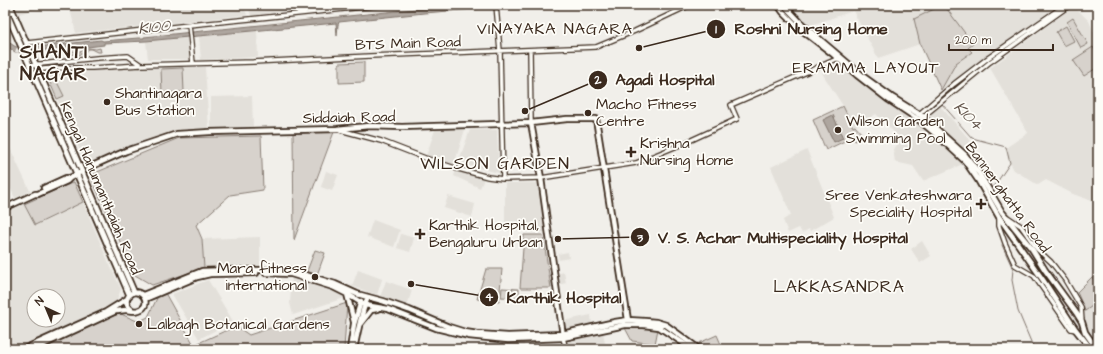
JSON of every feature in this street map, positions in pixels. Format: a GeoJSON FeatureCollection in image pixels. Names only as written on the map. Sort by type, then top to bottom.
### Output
{"type":"FeatureCollection","features":[{"type":"Feature","properties":{"kind":"main road","name":"Kengal Hanumanthaiah Road"},"geometry":{"type":"LineString","coordinates":[[10,5],[36,64],[36,72],[50,115],[79,173],[130,295]]}},
{"type":"Feature","properties":{"kind":"main road","name":"Bannerghatta Road"},"geometry":{"type":"LineString","coordinates":[[778,5],[798,27],[919,117],[955,146],[971,162],[1004,215],[1032,249],[1082,322],[1085,332],[1097,349]]}},
{"type":"Feature","properties":{"kind":"main road","name":"Bannerghatta Road"},"geometry":{"type":"LineString","coordinates":[[784,5],[839,58]]}},
{"type":"Feature","properties":{"kind":"main road","name":"Kengal Hanumanthaiah Road"},"geometry":{"type":"LineString","coordinates":[[5,9],[30,67],[36,72]]}},
{"type":"Feature","properties":{"kind":"main road","name":"Bannerghatta Road"},"geometry":{"type":"LineString","coordinates":[[919,117],[965,161],[978,180],[998,217],[1043,280],[1076,330],[1091,349]]}},
{"type":"Feature","properties":{"kind":"main road","name":"Siddaiah Road"},"geometry":{"type":"LineString","coordinates":[[5,208],[35,194],[37,191],[66,178],[70,178],[105,160],[177,134],[337,129],[369,126],[402,127],[531,123],[596,119],[604,168]]}},
{"type":"Feature","properties":{"kind":"main road"},"geometry":{"type":"LineString","coordinates":[[531,123],[541,178],[562,336]]}},
{"type":"Feature","properties":{"kind":"main road"},"geometry":{"type":"LineString","coordinates":[[604,168],[628,320]]}},
{"type":"Feature","properties":{"kind":"main road"},"geometry":{"type":"LineString","coordinates":[[144,297],[202,271],[293,270],[335,284],[357,294],[409,310],[465,332],[508,336],[562,336],[592,327],[628,320],[645,321],[666,325],[699,349]]}},
{"type":"Feature","properties":{"kind":"main road"},"geometry":{"type":"LineString","coordinates":[[144,297],[197,277],[210,274],[290,274],[333,287],[363,304],[388,309],[436,328],[468,336],[508,340],[562,336],[620,326],[644,325],[659,327],[692,349]]}},
{"type":"Feature","properties":{"kind":"main road"},"geometry":{"type":"LineString","coordinates":[[24,349],[106,312],[130,295],[138,292],[144,297]]}},
{"type":"Feature","properties":{"kind":"main road"},"geometry":{"type":"LineString","coordinates":[[347,294],[357,324],[354,349]]}},
{"type":"Feature","properties":{"kind":"main road"},"geometry":{"type":"LineString","coordinates":[[130,295],[127,304],[132,310]]}},
{"type":"Feature","properties":{"kind":"main road"},"geometry":{"type":"LineString","coordinates":[[350,349],[366,296]]}},
{"type":"Feature","properties":{"kind":"main road"},"geometry":{"type":"LineString","coordinates":[[34,349],[116,311],[139,310],[144,307],[144,297]]}},
{"type":"Feature","properties":{"kind":"main road"},"geometry":{"type":"LineString","coordinates":[[357,324],[362,323],[374,309],[388,309]]}},
{"type":"Feature","properties":{"kind":"street"},"geometry":{"type":"LineString","coordinates":[[28,47],[190,25],[382,5]]}},
{"type":"Feature","properties":{"kind":"street","name":"BTS Main Road"},"geometry":{"type":"LineString","coordinates":[[36,72],[55,68],[253,62],[596,47],[635,31],[690,5]]}},
{"type":"Feature","properties":{"kind":"street"},"geometry":{"type":"LineString","coordinates":[[919,117],[954,84],[988,58],[1065,5]]}},
{"type":"Feature","properties":{"kind":"street"},"geometry":{"type":"LineString","coordinates":[[919,117],[990,62],[1070,5]]}},
{"type":"Feature","properties":{"kind":"street"},"geometry":{"type":"LineString","coordinates":[[496,6],[500,52],[503,179]]}},
{"type":"Feature","properties":{"kind":"street"},"geometry":{"type":"LineString","coordinates":[[190,25],[193,63]]}},
{"type":"Feature","properties":{"kind":"street"},"geometry":{"type":"LineString","coordinates":[[530,50],[531,123]]}},
{"type":"Feature","properties":{"kind":"street","name":"BTS Main Road"},"geometry":{"type":"LineString","coordinates":[[36,64],[128,56],[141,65]]}},
{"type":"Feature","properties":{"kind":"street"},"geometry":{"type":"LineString","coordinates":[[337,129],[381,141],[424,158],[488,177],[503,179],[541,178],[636,163],[737,119],[731,105],[839,58]]}},
{"type":"Feature","properties":{"kind":"street"},"geometry":{"type":"LineString","coordinates":[[30,67],[36,64]]}},
{"type":"Feature","properties":{"kind":"street"},"geometry":{"type":"LineString","coordinates":[[1004,215],[1021,226],[1037,249],[1051,262],[1065,280],[1081,307],[1082,322]]}},
{"type":"Feature","properties":{"kind":"street"},"geometry":{"type":"LineString","coordinates":[[998,217],[1004,243],[1015,265],[1034,276],[1071,329],[1076,330]]}},
{"type":"Feature","properties":{"kind":"street"},"geometry":{"type":"LineString","coordinates":[[562,336],[566,349]]}},
{"type":"Feature","properties":{"kind":"shaded area"},"geometry":{"type":"Polygon","coordinates":[[[15,5],[48,5],[19,14],[15,5]]]}},
{"type":"Feature","properties":{"kind":"shaded area"},"geometry":{"type":"Polygon","coordinates":[[[69,5],[243,5],[247,15],[76,33],[69,5]]]}},
{"type":"Feature","properties":{"kind":"shaded area"},"geometry":{"type":"Polygon","coordinates":[[[248,5],[329,5],[251,16],[248,5]]]}},
{"type":"Feature","properties":{"kind":"shaded area"},"geometry":{"type":"Polygon","coordinates":[[[455,5],[524,5],[339,22],[337,36],[336,23],[146,41],[104,43],[104,45],[63,50],[15,52],[5,45],[5,40],[16,47],[36,47],[101,40],[144,38],[455,5]]]}},
{"type":"Feature","properties":{"kind":"shaded area"},"geometry":{"type":"Polygon","coordinates":[[[788,5],[1058,5],[941,90],[920,44],[878,58],[853,11],[811,25],[799,19],[788,5]]]}},
{"type":"Feature","properties":{"kind":"shaded area"},"geometry":{"type":"Polygon","coordinates":[[[944,5],[973,44],[968,48],[972,52],[956,63],[941,90],[920,44],[914,19],[944,5]]]}},
{"type":"Feature","properties":{"kind":"shaded area"},"geometry":{"type":"Polygon","coordinates":[[[1074,6],[1089,21],[1098,42],[1098,203],[1073,194],[1046,180],[1038,185],[1014,170],[1008,159],[1007,147],[1028,133],[990,68],[1074,6]]]}},
{"type":"Feature","properties":{"kind":"shaded area"},"geometry":{"type":"Polygon","coordinates":[[[1073,18],[1088,44],[1081,48],[1067,22],[1073,18]]]}},
{"type":"Feature","properties":{"kind":"shaded area"},"geometry":{"type":"Polygon","coordinates":[[[1066,26],[1074,41],[1064,46],[1056,32],[1066,26]]]}},
{"type":"Feature","properties":{"kind":"shaded area"},"geometry":{"type":"Polygon","coordinates":[[[257,30],[258,57],[201,60],[199,36],[257,30]]]}},
{"type":"Feature","properties":{"kind":"shaded area"},"geometry":{"type":"Polygon","coordinates":[[[187,37],[190,59],[148,59],[146,41],[187,37]]]}},
{"type":"Feature","properties":{"kind":"shaded area"},"geometry":{"type":"Polygon","coordinates":[[[1093,47],[1098,55],[1098,67],[1084,76],[1073,60],[1093,47]]]}},
{"type":"Feature","properties":{"kind":"shaded area"},"geometry":{"type":"Polygon","coordinates":[[[88,48],[100,48],[101,52],[89,49],[82,54],[67,55],[72,51],[80,52],[88,48]]]}},
{"type":"Feature","properties":{"kind":"shaded area"},"geometry":{"type":"Polygon","coordinates":[[[364,62],[364,82],[339,83],[339,63],[364,62]]]}},
{"type":"Feature","properties":{"kind":"shaded area"},"geometry":{"type":"Polygon","coordinates":[[[841,63],[918,122],[963,164],[923,181],[913,166],[895,162],[893,149],[902,140],[876,114],[854,127],[843,106],[822,73],[841,63]]]}},
{"type":"Feature","properties":{"kind":"shaded area"},"geometry":{"type":"Polygon","coordinates":[[[158,66],[205,67],[209,129],[186,129],[161,135],[86,164],[48,78],[49,75],[52,72],[158,66]]]}},
{"type":"Feature","properties":{"kind":"shaded area"},"geometry":{"type":"Polygon","coordinates":[[[183,68],[184,92],[162,93],[161,69],[183,68]]]}},
{"type":"Feature","properties":{"kind":"shaded area"},"geometry":{"type":"Polygon","coordinates":[[[52,72],[64,96],[57,99],[48,78],[52,72]]]}},
{"type":"Feature","properties":{"kind":"shaded area"},"geometry":{"type":"Polygon","coordinates":[[[252,96],[253,127],[211,128],[211,97],[252,96]]]}},
{"type":"Feature","properties":{"kind":"shaded area","name":"Wilson Garden Swimming Pool"},"geometry":{"type":"Polygon","coordinates":[[[843,106],[853,127],[855,126],[861,133],[861,138],[855,141],[853,137],[826,150],[813,120],[843,106]]]}},
{"type":"Feature","properties":{"kind":"shaded area"},"geometry":{"type":"Polygon","coordinates":[[[940,106],[971,141],[962,149],[928,116],[940,106]]]}},
{"type":"Feature","properties":{"kind":"shaded area"},"geometry":{"type":"Polygon","coordinates":[[[833,115],[843,138],[834,142],[823,120],[833,115]]]}},
{"type":"Feature","properties":{"kind":"shaded area"},"geometry":{"type":"Polygon","coordinates":[[[466,126],[454,165],[426,156],[436,127],[466,126]]]}},
{"type":"Feature","properties":{"kind":"shaded area"},"geometry":{"type":"Polygon","coordinates":[[[470,130],[497,130],[499,173],[458,163],[470,130]]]}},
{"type":"Feature","properties":{"kind":"shaded area"},"geometry":{"type":"Polygon","coordinates":[[[293,132],[334,132],[294,240],[293,132]]]}},
{"type":"Feature","properties":{"kind":"shaded area"},"geometry":{"type":"Polygon","coordinates":[[[261,136],[263,190],[230,195],[196,225],[202,239],[204,268],[152,285],[135,275],[90,175],[179,138],[261,136]]]}},
{"type":"Feature","properties":{"kind":"shaded area"},"geometry":{"type":"Polygon","coordinates":[[[9,146],[30,191],[15,198],[5,177],[5,148],[9,146]]]}},
{"type":"Feature","properties":{"kind":"shaded area"},"geometry":{"type":"Polygon","coordinates":[[[807,150],[834,217],[810,231],[809,229],[802,233],[799,228],[788,233],[783,220],[791,215],[771,167],[807,150]]]}},
{"type":"Feature","properties":{"kind":"shaded area"},"geometry":{"type":"Polygon","coordinates":[[[456,169],[484,179],[480,188],[454,176],[456,169]]]}},
{"type":"Feature","properties":{"kind":"shaded area"},"geometry":{"type":"Polygon","coordinates":[[[326,171],[338,175],[332,191],[321,187],[326,171]]]}},
{"type":"Feature","properties":{"kind":"shaded area"},"geometry":{"type":"Polygon","coordinates":[[[74,182],[83,202],[35,225],[24,204],[74,182]]]}},
{"type":"Feature","properties":{"kind":"shaded area"},"geometry":{"type":"Polygon","coordinates":[[[505,183],[539,183],[545,232],[505,230],[505,183]]]}},
{"type":"Feature","properties":{"kind":"shaded area"},"geometry":{"type":"Polygon","coordinates":[[[448,196],[475,204],[472,217],[444,208],[448,196]]]}},
{"type":"Feature","properties":{"kind":"shaded area"},"geometry":{"type":"Polygon","coordinates":[[[83,202],[121,289],[116,302],[66,326],[66,288],[26,288],[26,328],[62,328],[18,349],[5,349],[5,213],[24,204],[36,225],[83,202]]]}},
{"type":"Feature","properties":{"kind":"shaded area"},"geometry":{"type":"Polygon","coordinates":[[[373,220],[400,230],[394,247],[367,237],[373,220]]]}},
{"type":"Feature","properties":{"kind":"shaded area"},"geometry":{"type":"Polygon","coordinates":[[[401,234],[414,238],[410,252],[397,248],[401,234]]]}},
{"type":"Feature","properties":{"kind":"shaded area"},"geometry":{"type":"Polygon","coordinates":[[[524,235],[543,235],[551,288],[520,288],[524,235]]]}},
{"type":"Feature","properties":{"kind":"shaded area"},"geometry":{"type":"Polygon","coordinates":[[[260,237],[260,267],[234,266],[204,268],[202,239],[260,237]]]}},
{"type":"Feature","properties":{"kind":"shaded area"},"geometry":{"type":"Polygon","coordinates":[[[922,241],[931,256],[920,263],[911,249],[922,241]]]}},
{"type":"Feature","properties":{"kind":"shaded area"},"geometry":{"type":"Polygon","coordinates":[[[315,250],[325,253],[317,275],[307,271],[315,250]]]}},
{"type":"Feature","properties":{"kind":"shaded area"},"geometry":{"type":"Polygon","coordinates":[[[568,252],[569,258],[559,260],[558,254],[568,252]]]}},
{"type":"Feature","properties":{"kind":"shaded area"},"geometry":{"type":"Polygon","coordinates":[[[1098,268],[1098,287],[1092,277],[1098,268]]]}},
{"type":"Feature","properties":{"kind":"shaded area"},"geometry":{"type":"Polygon","coordinates":[[[486,269],[502,269],[499,301],[477,299],[486,269]]]}},
{"type":"Feature","properties":{"kind":"shaded area"},"geometry":{"type":"Polygon","coordinates":[[[358,270],[382,279],[377,295],[352,286],[358,270]]]}},
{"type":"Feature","properties":{"kind":"shaded area"},"geometry":{"type":"Polygon","coordinates":[[[564,272],[566,283],[558,285],[556,274],[564,272]]]}},
{"type":"Feature","properties":{"kind":"shaded area"},"geometry":{"type":"Polygon","coordinates":[[[292,276],[332,289],[347,297],[293,315],[290,303],[292,276]]]}},
{"type":"Feature","properties":{"kind":"shaded area"},"geometry":{"type":"Polygon","coordinates":[[[1092,277],[1098,287],[1098,302],[1085,311],[1077,292],[1092,277]]]}},
{"type":"Feature","properties":{"kind":"shaded area"},"geometry":{"type":"Polygon","coordinates":[[[208,280],[233,321],[199,339],[172,294],[208,280]]]}},
{"type":"Feature","properties":{"kind":"shaded area"},"geometry":{"type":"Polygon","coordinates":[[[386,281],[412,290],[407,306],[380,297],[386,281]]]}},
{"type":"Feature","properties":{"kind":"shaded area"},"geometry":{"type":"Polygon","coordinates":[[[502,288],[519,289],[519,298],[501,297],[502,288]]]}},
{"type":"Feature","properties":{"kind":"shaded area","name":"Lalbagh Botanical Gardens"},"geometry":{"type":"Polygon","coordinates":[[[165,293],[194,345],[236,326],[249,335],[347,303],[344,349],[41,349],[115,315],[121,314],[140,321],[148,317],[158,296],[165,293]]]}},
{"type":"Feature","properties":{"kind":"shaded area"},"geometry":{"type":"Polygon","coordinates":[[[1098,302],[1098,343],[1085,324],[1085,311],[1098,302]]]}},
{"type":"Feature","properties":{"kind":"shaded area"},"geometry":{"type":"Polygon","coordinates":[[[591,315],[592,325],[564,331],[563,321],[591,315]]]}},
{"type":"Feature","properties":{"kind":"shaded area"},"geometry":{"type":"Polygon","coordinates":[[[625,328],[658,329],[655,344],[632,341],[625,328]]]}},
{"type":"Feature","properties":{"kind":"shaded area"},"geometry":{"type":"Polygon","coordinates":[[[603,332],[606,349],[569,349],[567,340],[603,332]]]}},
{"type":"Feature","properties":{"kind":"shaded area"},"geometry":{"type":"Polygon","coordinates":[[[717,335],[723,349],[707,349],[699,343],[717,335]]]}},
{"type":"Feature","properties":{"kind":"shaded area"},"geometry":{"type":"Polygon","coordinates":[[[638,342],[655,344],[655,349],[637,349],[638,342]]]}},
{"type":"Feature","properties":{"kind":"shaded area"},"geometry":{"type":"Polygon","coordinates":[[[524,343],[525,349],[497,349],[496,344],[524,343]]]}},
{"type":"Feature","properties":{"kind":"pier"},"geometry":{"type":"Polygon","coordinates":[[[39,46],[40,51],[15,52],[17,47],[39,46]]]}},
{"type":"Feature","properties":{"kind":"waterway","name":"K104"},"geometry":{"type":"LineString","coordinates":[[942,104],[972,138],[1006,147],[1010,163],[993,188]]}},
{"type":"Feature","properties":{"kind":"waterway","name":"K104"},"geometry":{"type":"LineString","coordinates":[[1002,245],[1013,269],[1012,280],[1018,311],[1034,349]]}},
{"type":"Feature","properties":{"kind":"place","name":"Roshni Nursing Home"},"geometry":{"type":"Point","coordinates":[639,48]}},
{"type":"Feature","properties":{"kind":"place","name":"Shantinagara Bus Station"},"geometry":{"type":"Point","coordinates":[107,102]}},
{"type":"Feature","properties":{"kind":"place","name":"Agadi Hospital"},"geometry":{"type":"Point","coordinates":[525,111]}},
{"type":"Feature","properties":{"kind":"place","name":"Macho Fitness Centre"},"geometry":{"type":"Point","coordinates":[588,113]}},
{"type":"Feature","properties":{"kind":"place","name":"Wilson Garden Swimming Pool"},"geometry":{"type":"Point","coordinates":[838,130]}},
{"type":"Feature","properties":{"kind":"place","name":"Krishna Nursing Home"},"geometry":{"type":"Point","coordinates":[631,152]}},
{"type":"Feature","properties":{"kind":"place","name":"Sree Venkateshwara Speciality Hospital"},"geometry":{"type":"Point","coordinates":[981,204]}},
{"type":"Feature","properties":{"kind":"place","name":"Karthik Hospital, Bengaluru Urban"},"geometry":{"type":"Point","coordinates":[420,234]}},
{"type":"Feature","properties":{"kind":"place","name":"V. S. Achar Multispeciality Hospital"},"geometry":{"type":"Point","coordinates":[558,239]}},
{"type":"Feature","properties":{"kind":"place","name":"Mara fitness international"},"geometry":{"type":"Point","coordinates":[315,277]}},
{"type":"Feature","properties":{"kind":"place","name":"Karthik Hospital"},"geometry":{"type":"Point","coordinates":[411,284]}},
{"type":"Feature","properties":{"kind":"place","name":"Lalbagh Botanical Gardens"},"geometry":{"type":"Point","coordinates":[139,324]}},
{"type":"Feature","properties":{"kind":"district","name":"VINAYAKA NAGARA"},"geometry":{"type":"Point","coordinates":[555,28]}},
{"type":"Feature","properties":{"kind":"district","name":"SHANTI NAGAR"},"geometry":{"type":"Point","coordinates":[54,62]}},
{"type":"Feature","properties":{"kind":"district","name":"ERAMMA LAYOUT"},"geometry":{"type":"Point","coordinates":[866,67]}},
{"type":"Feature","properties":{"kind":"district","name":"WILSON GARDEN"},"geometry":{"type":"Point","coordinates":[495,163]}},
{"type":"Feature","properties":{"kind":"district","name":"LAKKASANDRA"},"geometry":{"type":"Point","coordinates":[839,286]}},
{"type":"Feature","properties":{"kind":"water label","name":"K100"},"geometry":{"type":"Point","coordinates":[154,26]}}]}
